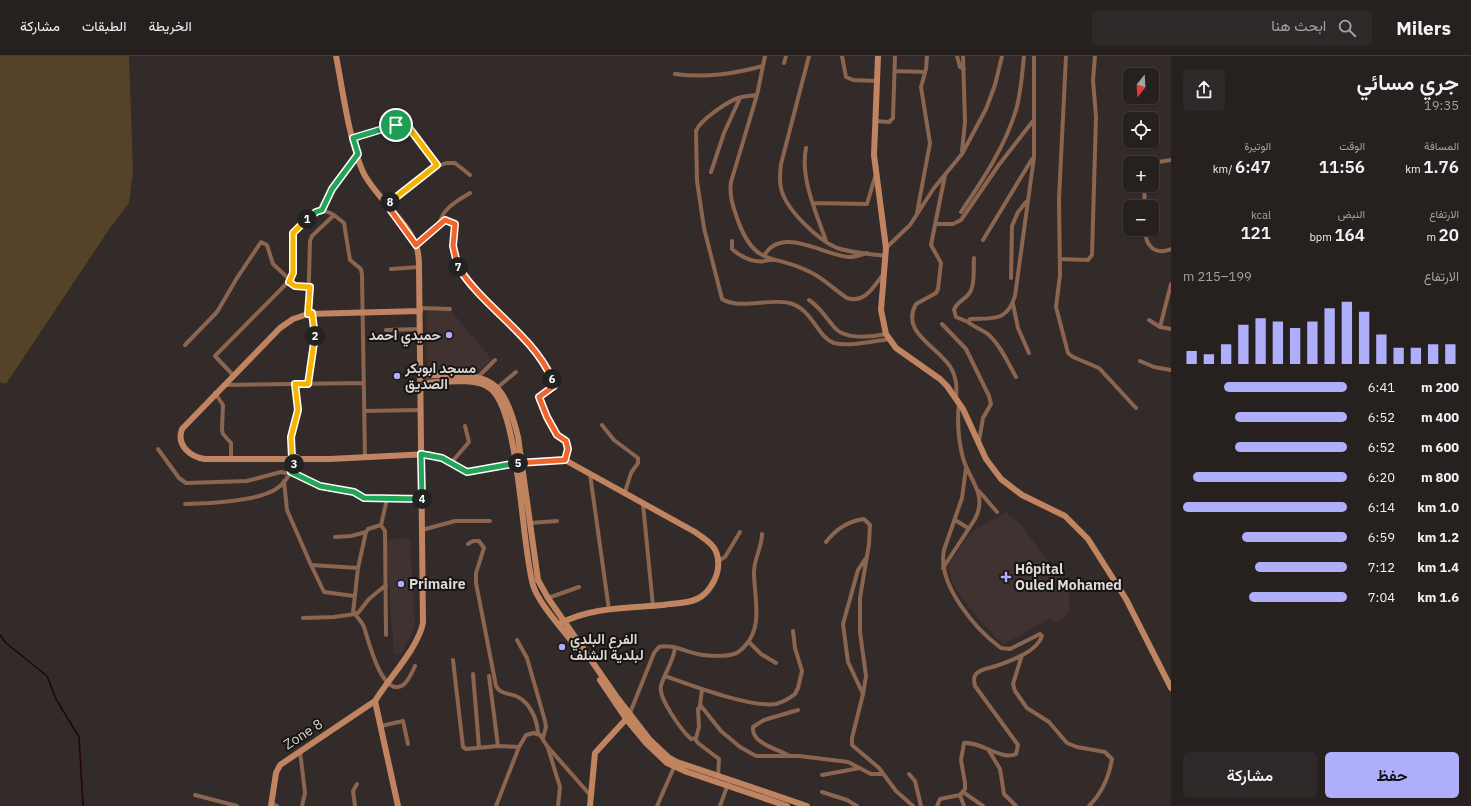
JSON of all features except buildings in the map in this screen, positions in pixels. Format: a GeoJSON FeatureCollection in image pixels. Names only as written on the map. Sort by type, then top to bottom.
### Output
{"type":"FeatureCollection","features":[{"type":"Feature","properties":{"kind":"street"},"geometry":{"type":"LineString","coordinates":[[336,56],[353,138],[363,172],[416,245],[419,267],[424,606],[422,628],[416,643],[386,682],[375,701],[396,805]]}},
{"type":"Feature","properties":{"kind":"street"},"geometry":{"type":"LineString","coordinates":[[766,56],[757,95],[735,165],[730,196],[742,233],[754,250],[764,256],[812,273],[847,298],[853,300],[862,298],[867,294],[885,270]]}},
{"type":"Feature","properties":{"kind":"street"},"geometry":{"type":"LineString","coordinates":[[784,63],[786,56]]}},
{"type":"Feature","properties":{"kind":"street"},"geometry":{"type":"LineString","coordinates":[[809,56],[781,164],[780,181],[782,194],[797,216],[826,241],[841,249],[886,256]]}},
{"type":"Feature","properties":{"kind":"street"},"geometry":{"type":"LineString","coordinates":[[842,56],[846,77],[853,80],[877,81]]}},
{"type":"Feature","properties":{"kind":"street"},"geometry":{"type":"LineString","coordinates":[[878,56],[875,121],[876,177],[886,248],[881,310],[888,336],[903,354],[940,379],[958,400],[970,420],[990,466],[1006,484],[1022,495],[1064,516],[1093,545],[1126,599],[1171,688]]}},
{"type":"Feature","properties":{"kind":"street"},"geometry":{"type":"LineString","coordinates":[[875,121],[889,122],[892,119],[895,56]]}},
{"type":"Feature","properties":{"kind":"street"},"geometry":{"type":"LineString","coordinates":[[916,217],[930,143],[921,88],[925,72],[926,56]]}},
{"type":"Feature","properties":{"kind":"street"},"geometry":{"type":"LineString","coordinates":[[957,56],[960,67],[964,69]]}},
{"type":"Feature","properties":{"kind":"street"},"geometry":{"type":"LineString","coordinates":[[962,154],[965,122],[963,56]]}},
{"type":"Feature","properties":{"kind":"street"},"geometry":{"type":"LineString","coordinates":[[886,248],[916,217],[934,188],[962,154],[986,109],[995,85],[1002,56]]}},
{"type":"Feature","properties":{"kind":"street"},"geometry":{"type":"LineString","coordinates":[[961,212],[998,153],[1010,128],[1019,97],[1024,56]]}},
{"type":"Feature","properties":{"kind":"street"},"geometry":{"type":"LineString","coordinates":[[1029,353],[1018,328],[1013,304],[1018,280],[1026,202],[1034,157],[1034,56]]}},
{"type":"Feature","properties":{"kind":"street"},"geometry":{"type":"LineString","coordinates":[[1066,56],[1059,199],[1060,275],[1056,307],[1068,353],[1073,357],[1099,368],[1136,408]]}},
{"type":"Feature","properties":{"kind":"street"},"geometry":{"type":"LineString","coordinates":[[1060,259],[1088,260],[1092,255],[1096,117],[1093,80],[1095,56]]}},
{"type":"Feature","properties":{"kind":"street"},"geometry":{"type":"LineString","coordinates":[[675,74],[690,76],[720,76],[763,66]]}},
{"type":"Feature","properties":{"kind":"street"},"geometry":{"type":"LineString","coordinates":[[895,71],[925,72]]}},
{"type":"Feature","properties":{"kind":"street"},"geometry":{"type":"LineString","coordinates":[[757,95],[740,97],[728,103],[706,120],[696,131],[697,181],[704,228],[722,298],[736,304],[777,301],[797,305],[807,314],[828,339],[835,343],[846,344],[888,336]]}},
{"type":"Feature","properties":{"kind":"street"},"geometry":{"type":"LineString","coordinates":[[711,172],[724,133],[740,97]]}},
{"type":"Feature","properties":{"kind":"street"},"geometry":{"type":"LineString","coordinates":[[394,113],[396,125]]}},
{"type":"Feature","properties":{"kind":"street"},"geometry":{"type":"LineString","coordinates":[[935,224],[953,224],[961,220],[998,166],[1033,121]]}},
{"type":"Feature","properties":{"kind":"street"},"geometry":{"type":"LineString","coordinates":[[353,138],[396,125],[410,129],[437,165]]}},
{"type":"Feature","properties":{"kind":"street"},"geometry":{"type":"LineString","coordinates":[[806,148],[804,161],[805,171],[826,241]]}},
{"type":"Feature","properties":{"kind":"street"},"geometry":{"type":"LineString","coordinates":[[233,376],[215,358],[216,355],[289,281],[293,273],[293,233],[310,216],[322,210],[332,189],[358,154]]}},
{"type":"Feature","properties":{"kind":"street"},"geometry":{"type":"LineString","coordinates":[[983,240],[1034,157]]}},
{"type":"Feature","properties":{"kind":"street"},"geometry":{"type":"LineString","coordinates":[[1159,162],[1171,160]]}},
{"type":"Feature","properties":{"kind":"street"},"geometry":{"type":"LineString","coordinates":[[387,205],[437,165],[455,163],[470,175]]}},
{"type":"Feature","properties":{"kind":"street"},"geometry":{"type":"LineString","coordinates":[[945,175],[931,245],[941,264],[938,289],[936,293],[916,304],[912,319],[918,335],[952,369],[956,383],[958,400],[958,437],[966,468],[979,491],[997,512]]}},
{"type":"Feature","properties":{"kind":"street"},"geometry":{"type":"LineString","coordinates":[[814,203],[867,204],[876,177]]}},
{"type":"Feature","properties":{"kind":"street"},"geometry":{"type":"LineString","coordinates":[[439,226],[440,220],[446,210],[470,193]]}},
{"type":"Feature","properties":{"kind":"street"},"geometry":{"type":"LineString","coordinates":[[1011,278],[1012,226],[1018,212],[1026,202]]}},
{"type":"Feature","properties":{"kind":"street"},"geometry":{"type":"LineString","coordinates":[[322,210],[334,215],[344,223],[350,260],[362,271],[364,312],[363,383],[365,458]]}},
{"type":"Feature","properties":{"kind":"street"},"geometry":{"type":"LineString","coordinates":[[308,384],[314,347],[310,313],[311,238],[334,215]]}},
{"type":"Feature","properties":{"kind":"street"},"geometry":{"type":"LineString","coordinates":[[416,245],[445,220],[456,224],[453,246],[456,261],[460,269],[546,366],[555,385],[540,395],[539,398],[557,435],[566,441],[568,449],[565,460]]}},
{"type":"Feature","properties":{"kind":"street"},"geometry":{"type":"LineString","coordinates":[[1146,236],[1146,241],[1152,249],[1162,252],[1171,249]]}},
{"type":"Feature","properties":{"kind":"street"},"geometry":{"type":"LineString","coordinates":[[732,241],[732,249],[749,259],[761,262],[772,259]]}},
{"type":"Feature","properties":{"kind":"street"},"geometry":{"type":"LineString","coordinates":[[185,345],[217,312],[236,278],[261,242],[267,245],[273,264],[289,281],[295,286],[310,287]]}},
{"type":"Feature","properties":{"kind":"street"},"geometry":{"type":"LineString","coordinates":[[764,256],[772,245],[782,242],[797,243],[831,254],[848,257],[857,257],[867,253]]}},
{"type":"Feature","properties":{"kind":"street"},"geometry":{"type":"LineString","coordinates":[[974,258],[972,290],[968,296],[956,305],[954,310],[956,317],[968,322],[994,340],[1002,350],[1016,377]]}},
{"type":"Feature","properties":{"kind":"street"},"geometry":{"type":"LineString","coordinates":[[391,269],[419,267]]}},
{"type":"Feature","properties":{"kind":"street"},"geometry":{"type":"LineString","coordinates":[[1160,327],[1171,284]]}},
{"type":"Feature","properties":{"kind":"street"},"geometry":{"type":"LineString","coordinates":[[809,300],[821,308],[835,329],[842,334],[855,336],[888,336]]}},
{"type":"Feature","properties":{"kind":"street"},"geometry":{"type":"LineString","coordinates":[[968,322],[970,319],[996,318],[1002,316],[1013,304]]}},
{"type":"Feature","properties":{"kind":"street"},"geometry":{"type":"LineString","coordinates":[[450,309],[310,313],[293,319],[280,328],[215,393],[182,429],[181,440],[188,452],[195,457],[205,459],[365,458],[421,454],[433,455],[467,472],[522,462],[565,460],[625,492],[643,504],[712,543],[716,550],[718,561],[717,571],[712,584],[701,597],[689,602],[593,612],[561,623]]}},
{"type":"Feature","properties":{"kind":"street"},"geometry":{"type":"LineString","coordinates":[[1149,320],[1160,327],[1171,329]]}},
{"type":"Feature","properties":{"kind":"street"},"geometry":{"type":"LineString","coordinates":[[942,324],[966,349],[989,396],[991,404],[983,418],[979,442]]}},
{"type":"Feature","properties":{"kind":"street"},"geometry":{"type":"LineString","coordinates":[[386,330],[420,329]]}},
{"type":"Feature","properties":{"kind":"street"},"geometry":{"type":"LineString","coordinates":[[478,377],[495,360]]}},
{"type":"Feature","properties":{"kind":"street"},"geometry":{"type":"LineString","coordinates":[[1140,361],[1154,367],[1171,370]]}},
{"type":"Feature","properties":{"kind":"street"},"geometry":{"type":"LineString","coordinates":[[498,387],[516,372]]}},
{"type":"Feature","properties":{"kind":"street"},"geometry":{"type":"LineString","coordinates":[[420,375],[478,377],[492,382],[498,387],[515,423],[522,462],[537,575],[561,623],[627,720],[646,743],[667,763],[718,777],[728,783]]}},
{"type":"Feature","properties":{"kind":"street"},"geometry":{"type":"LineString","coordinates":[[420,383],[469,382],[482,384],[492,390],[500,400],[508,424],[515,463],[526,550],[533,586],[541,600],[561,623],[616,696],[660,750],[675,764],[788,806]]}},
{"type":"Feature","properties":{"kind":"street"},"geometry":{"type":"LineString","coordinates":[[223,385],[363,383]]}},
{"type":"Feature","properties":{"kind":"street"},"geometry":{"type":"LineString","coordinates":[[185,504],[204,504],[258,496],[274,490],[284,480],[290,473],[294,458],[291,437],[298,410],[295,384]]}},
{"type":"Feature","properties":{"kind":"street"},"geometry":{"type":"LineString","coordinates":[[215,393],[223,405],[222,430],[223,434],[230,443],[231,458]]}},
{"type":"Feature","properties":{"kind":"street"},"geometry":{"type":"LineString","coordinates":[[364,411],[420,410]]}},
{"type":"Feature","properties":{"kind":"street"},"geometry":{"type":"LineString","coordinates":[[602,425],[614,440],[638,458],[638,463],[631,472],[625,492]]}},
{"type":"Feature","properties":{"kind":"street"},"geometry":{"type":"LineString","coordinates":[[451,463],[469,442],[465,426]]}},
{"type":"Feature","properties":{"kind":"street"},"geometry":{"type":"LineString","coordinates":[[158,449],[179,478],[186,483],[247,481],[277,473],[290,473],[320,486],[354,492],[364,498],[422,499]]}},
{"type":"Feature","properties":{"kind":"street"},"geometry":{"type":"LineString","coordinates":[[964,806],[961,794],[965,784],[961,763],[963,745],[970,743],[1009,756],[1016,754],[1018,748],[1014,740],[975,686],[975,675],[984,669],[1003,664],[1022,655],[1037,645],[1042,635],[1040,634],[1010,649],[1001,648],[980,628],[964,609],[945,577],[943,555],[963,494],[966,468]]}},
{"type":"Feature","properties":{"kind":"street"},"geometry":{"type":"LineString","coordinates":[[590,473],[609,610]]}},
{"type":"Feature","properties":{"kind":"street"},"geometry":{"type":"LineString","coordinates":[[284,480],[287,510],[324,592],[354,596]]}},
{"type":"Feature","properties":{"kind":"street"},"geometry":{"type":"LineString","coordinates":[[943,568],[978,514],[979,491]]}},
{"type":"Feature","properties":{"kind":"street"},"geometry":{"type":"LineString","coordinates":[[386,635],[385,531],[381,525],[387,499]]}},
{"type":"Feature","properties":{"kind":"street"},"geometry":{"type":"LineString","coordinates":[[643,504],[653,606]]}},
{"type":"Feature","properties":{"kind":"street"},"geometry":{"type":"LineString","coordinates":[[826,542],[841,527],[854,520],[864,519],[870,525],[860,598],[860,632],[866,676],[852,745],[874,763],[896,790],[913,806]]}},
{"type":"Feature","properties":{"kind":"street"},"geometry":{"type":"LineString","coordinates":[[955,520],[968,528]]}},
{"type":"Feature","properties":{"kind":"street"},"geometry":{"type":"LineString","coordinates":[[422,530],[455,521],[490,521]]}},
{"type":"Feature","properties":{"kind":"street"},"geometry":{"type":"LineString","coordinates":[[530,523],[557,521]]}},
{"type":"Feature","properties":{"kind":"street"},"geometry":{"type":"LineString","coordinates":[[335,537],[352,536],[366,532],[367,530],[381,525]]}},
{"type":"Feature","properties":{"kind":"street"},"geometry":{"type":"LineString","coordinates":[[366,532],[358,568],[352,610],[363,625],[372,656],[386,682],[395,687],[403,685],[415,666]]}},
{"type":"Feature","properties":{"kind":"street"},"geometry":{"type":"LineString","coordinates":[[718,561],[725,557],[740,532]]}},
{"type":"Feature","properties":{"kind":"street"},"geometry":{"type":"LineString","coordinates":[[590,806],[595,753],[627,720],[654,653],[661,646],[675,648],[699,655],[729,655],[738,652],[749,642],[757,625],[754,569],[762,534]]}},
{"type":"Feature","properties":{"kind":"street"},"geometry":{"type":"LineString","coordinates":[[468,544],[473,540],[479,541],[484,548],[476,573],[476,583],[496,686],[500,692],[514,695],[523,702],[536,719],[538,733],[543,738],[547,746],[558,778],[560,792],[558,806]]}},
{"type":"Feature","properties":{"kind":"street"},"geometry":{"type":"LineString","coordinates":[[946,544],[954,549]]}},
{"type":"Feature","properties":{"kind":"street"},"geometry":{"type":"LineString","coordinates":[[863,694],[848,662],[843,624],[858,570],[866,558]]}},
{"type":"Feature","properties":{"kind":"street"},"geometry":{"type":"LineString","coordinates":[[312,565],[358,568]]}},
{"type":"Feature","properties":{"kind":"street"},"geometry":{"type":"LineString","coordinates":[[303,618],[334,617],[355,614],[360,611],[369,599],[386,585]]}},
{"type":"Feature","properties":{"kind":"street"},"geometry":{"type":"LineString","coordinates":[[548,598],[579,587]]}},
{"type":"Feature","properties":{"kind":"street"},"geometry":{"type":"LineString","coordinates":[[665,676],[702,689],[762,704],[776,704],[793,695],[798,688],[802,671],[795,648],[793,631]]}},
{"type":"Feature","properties":{"kind":"street"},"geometry":{"type":"LineString","coordinates":[[517,640],[527,658],[545,720],[546,727],[543,738]]}},
{"type":"Feature","properties":{"kind":"street"},"geometry":{"type":"LineString","coordinates":[[749,642],[761,654],[776,663]]}},
{"type":"Feature","properties":{"kind":"street"},"geometry":{"type":"LineString","coordinates":[[675,648],[673,659],[660,690],[662,698],[689,738],[695,739],[719,759],[718,777]]}},
{"type":"Feature","properties":{"kind":"street"},"geometry":{"type":"LineString","coordinates":[[1022,655],[1013,684],[1015,691],[1027,708],[1049,722],[1066,742],[1076,747],[1105,752],[1112,759],[1104,786],[1097,798],[1089,806]]}},
{"type":"Feature","properties":{"kind":"street"},"geometry":{"type":"LineString","coordinates":[[454,660],[464,749],[498,746],[519,747]]}},
{"type":"Feature","properties":{"kind":"street"},"geometry":{"type":"LineString","coordinates":[[473,674],[479,747]]}},
{"type":"Feature","properties":{"kind":"street"},"geometry":{"type":"LineString","coordinates":[[488,676],[498,746]]}},
{"type":"Feature","properties":{"kind":"street"},"geometry":{"type":"LineString","coordinates":[[695,739],[699,733],[702,689]]}},
{"type":"Feature","properties":{"kind":"street","name":"Zone 8"},"geometry":{"type":"LineString","coordinates":[[273,805],[277,769],[282,762],[375,701]]}},
{"type":"Feature","properties":{"kind":"street"},"geometry":{"type":"LineString","coordinates":[[700,706],[722,731],[740,747],[753,754],[760,756],[791,756],[848,762],[874,775],[884,774]]}},
{"type":"Feature","properties":{"kind":"street"},"geometry":{"type":"LineString","coordinates":[[791,756],[757,739],[753,733],[753,727],[764,720],[798,710]]}},
{"type":"Feature","properties":{"kind":"street"},"geometry":{"type":"LineString","coordinates":[[381,726],[402,721],[408,744]]}},
{"type":"Feature","properties":{"kind":"street"},"geometry":{"type":"LineString","coordinates":[[497,806],[519,747],[526,735],[538,733]]}},
{"type":"Feature","properties":{"kind":"street"},"geometry":{"type":"LineString","coordinates":[[547,746],[590,796]]}},
{"type":"Feature","properties":{"kind":"street"},"geometry":{"type":"LineString","coordinates":[[988,749],[1000,769],[1004,794],[1016,806]]}},
{"type":"Feature","properties":{"kind":"street"},"geometry":{"type":"LineString","coordinates":[[300,751],[304,793],[302,806]]}},
{"type":"Feature","properties":{"kind":"street"},"geometry":{"type":"LineString","coordinates":[[657,806],[675,764]]}},
{"type":"Feature","properties":{"kind":"street"},"geometry":{"type":"LineString","coordinates":[[822,775],[860,768]]}},
{"type":"Feature","properties":{"kind":"street"},"geometry":{"type":"LineString","coordinates":[[909,774],[915,781],[921,806]]}},
{"type":"Feature","properties":{"kind":"street"},"geometry":{"type":"LineString","coordinates":[[720,806],[728,783]]}},
{"type":"Feature","properties":{"kind":"street"},"geometry":{"type":"LineString","coordinates":[[355,806],[353,791],[357,784]]}},
{"type":"Feature","properties":{"kind":"street"},"geometry":{"type":"LineString","coordinates":[[822,792],[847,800],[857,806]]}},
{"type":"Feature","properties":{"kind":"street"},"geometry":{"type":"LineString","coordinates":[[937,806],[940,799],[961,794],[983,806]]}},
{"type":"Feature","properties":{"kind":"street"},"geometry":{"type":"LineString","coordinates":[[196,795],[237,806]]}},
{"type":"Feature","properties":{"kind":"street"},"geometry":{"type":"LineString","coordinates":[[774,801],[807,806]]}},
{"type":"Feature","properties":{"kind":"shaded area"},"geometry":{"type":"Polygon","coordinates":[[[0,56],[129,56],[133,171],[129,203],[110,228],[6,384],[0,382],[0,56]]]}},
{"type":"Feature","properties":{"kind":"shaded area","name":"حميدي احمد"},"geometry":{"type":"Polygon","coordinates":[[[426,310],[451,311],[492,359],[479,371],[427,372],[426,310]]]}},
{"type":"Feature","properties":{"kind":"shaded area","name":"Hôpital Ouled Mohamed"},"geometry":{"type":"Polygon","coordinates":[[[1006,512],[1023,527],[1042,554],[1069,587],[1069,613],[1055,624],[1050,618],[1003,645],[979,620],[956,590],[947,567],[970,533],[1006,512]]]}},
{"type":"Feature","properties":{"kind":"shaded area","name":"Primaire"},"geometry":{"type":"Polygon","coordinates":[[[410,538],[415,627],[401,654],[394,654],[386,540],[410,538]]]}},
{"type":"Feature","properties":{"kind":"waterway"},"geometry":{"type":"LineString","coordinates":[[0,635],[6,643],[47,676],[56,699],[79,737],[83,806]]}},
{"type":"Feature","properties":{"kind":"place","name":"حميدي احمد"},"geometry":{"type":"Point","coordinates":[449,335]}},
{"type":"Feature","properties":{"kind":"place","name":"مسجد ابوبكر الصديق"},"geometry":{"type":"Point","coordinates":[397,376]}},
{"type":"Feature","properties":{"kind":"place","name":"Hôpital Ouled Mohamed"},"geometry":{"type":"Point","coordinates":[1006,577]}},
{"type":"Feature","properties":{"kind":"place","name":"Primaire"},"geometry":{"type":"Point","coordinates":[401,584]}},
{"type":"Feature","properties":{"kind":"place","name":"الفرع البلدي لبلدية الشلف"},"geometry":{"type":"Point","coordinates":[562,647]}},
{"type":"Feature","properties":{"kind":"route"},"geometry":{"type":"LineString","coordinates":[[396,125],[404,126],[410,129],[437,165],[387,205],[416,245],[433,232],[445,220],[456,224],[453,246],[454,256],[460,269],[546,366],[555,384],[540,395],[539,398],[557,435],[566,441],[568,445],[565,460],[515,463],[467,472],[442,458],[428,454],[421,454],[422,499],[364,498],[354,492],[316,485],[291,472],[296,458],[292,458],[291,437],[294,422],[298,413],[295,384],[308,384],[315,339],[312,313],[308,314],[310,287],[295,286],[291,285],[289,282],[293,273],[292,234],[310,216],[318,210],[322,210],[326,198],[340,175],[358,154],[353,138],[396,125]]}}]}
